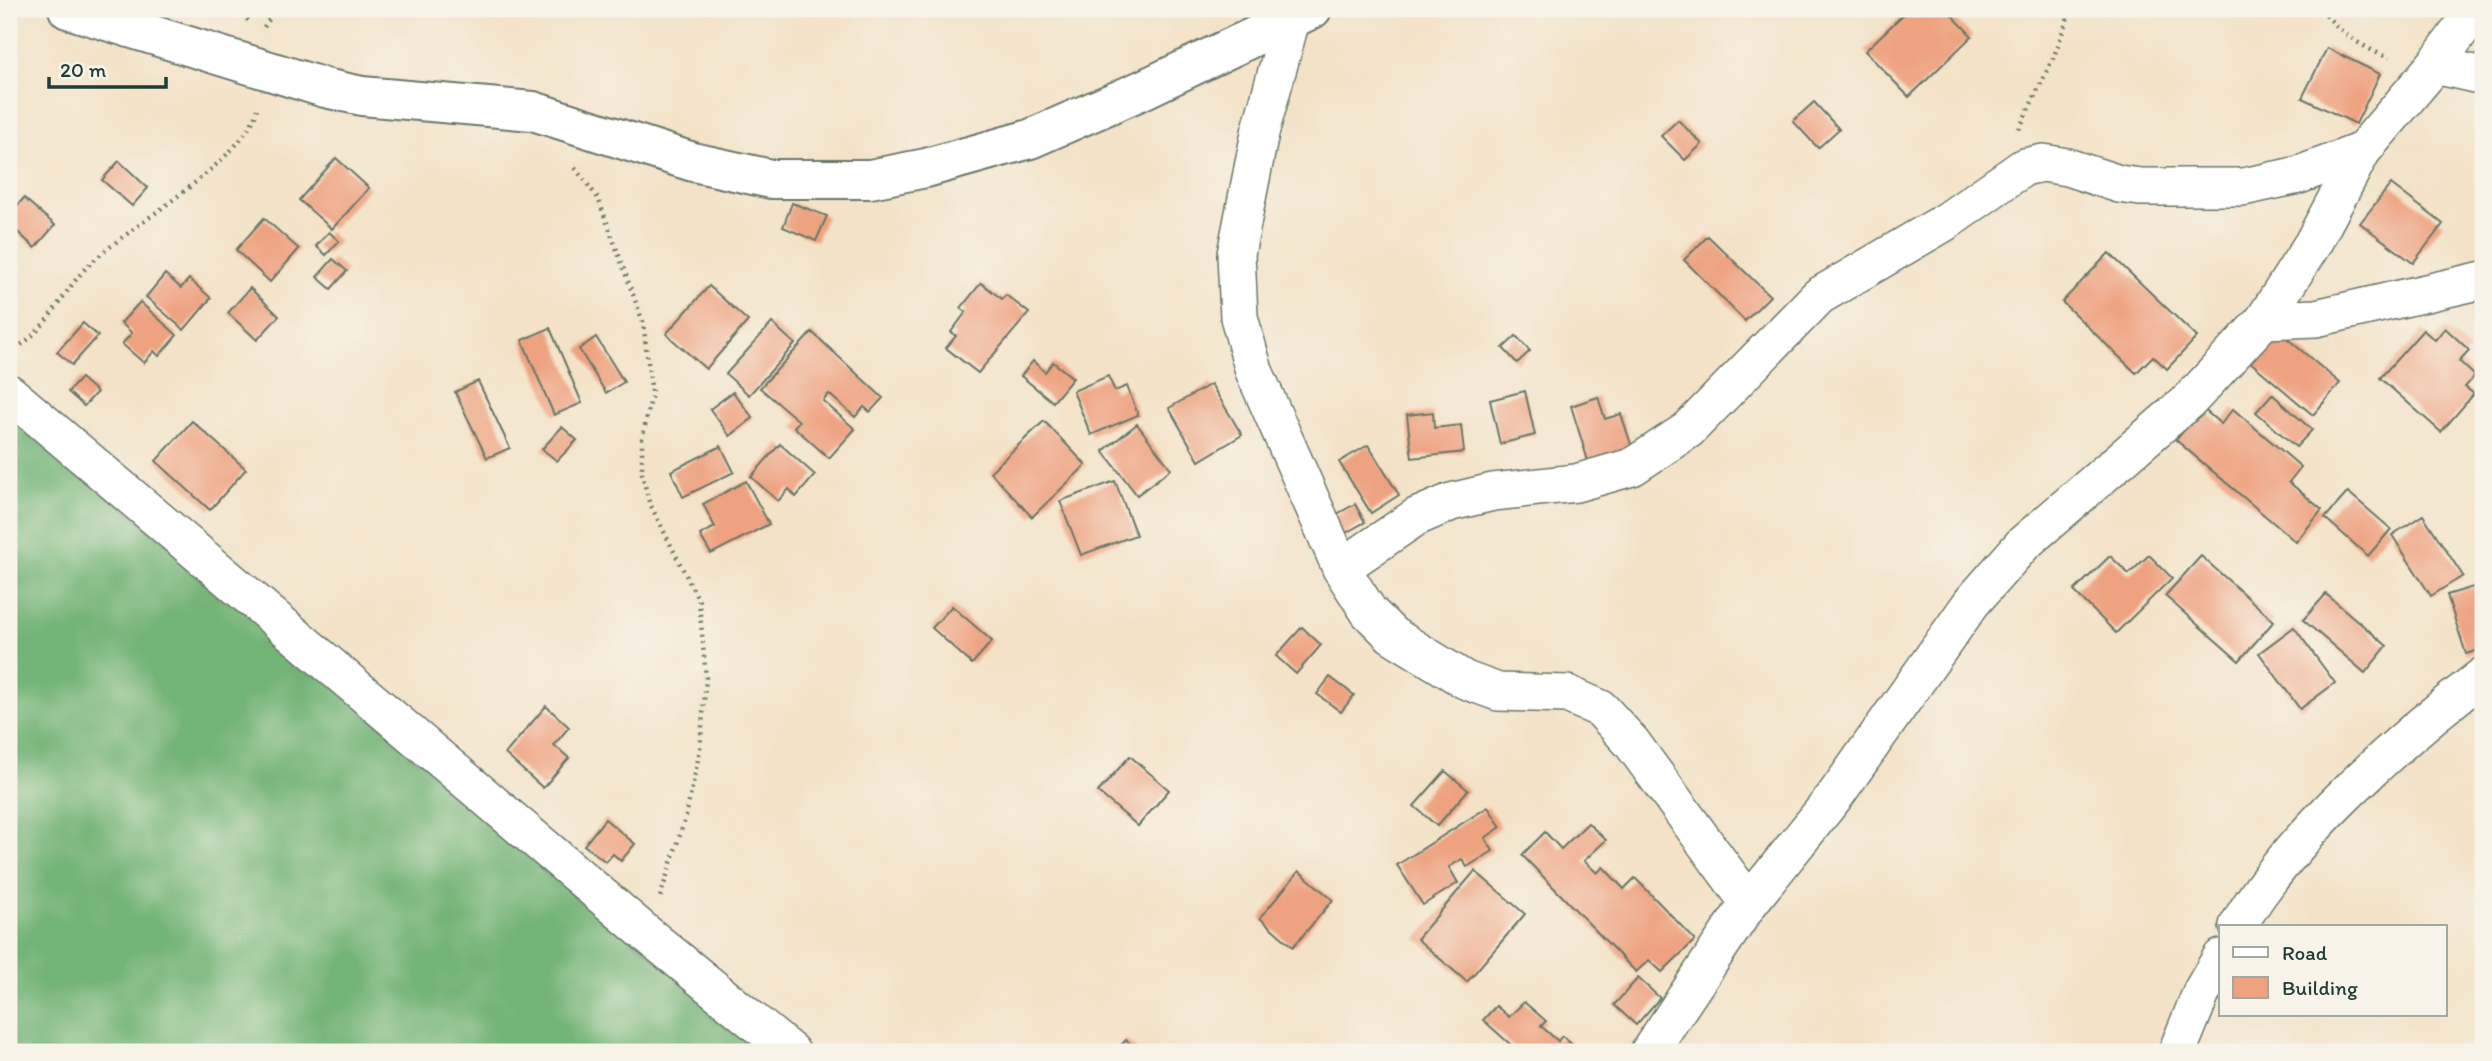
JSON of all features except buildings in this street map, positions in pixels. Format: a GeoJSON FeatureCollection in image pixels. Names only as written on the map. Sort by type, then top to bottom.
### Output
{"type":"FeatureCollection","features":[{"type":"Feature","properties":{"kind":"street"},"geometry":{"type":"LineString","coordinates":[[68,9],[325,88],[362,96],[533,111],[693,162],[771,179],[870,179],[926,169],[1030,139],[1302,14]]}},
{"type":"Feature","properties":{"kind":"street"},"geometry":{"type":"LineString","coordinates":[[1649,1052],[1749,903],[1835,796],[1980,592],[2023,544],[2190,400],[2264,320],[2313,243],[2362,151],[2435,65],[2476,9]]}},
{"type":"Feature","properties":{"kind":"street"},"geometry":{"type":"LineString","coordinates":[[1302,14],[1260,133],[1236,254],[1239,317],[1254,371],[1341,568],[1369,612],[1392,635],[1465,680],[1498,692],[1567,694],[1601,709],[1632,743],[1749,903]]}},
{"type":"Feature","properties":{"kind":"street"},"geometry":{"type":"LineString","coordinates":[[2435,65],[2483,75]]}},
{"type":"Feature","properties":{"kind":"street"},"geometry":{"type":"LineString","coordinates":[[1341,568],[1416,517],[1451,502],[1493,492],[1576,483],[1632,467],[1688,430],[1819,296],[1948,220],[2024,167],[2043,163],[2067,167],[2119,184],[2140,187],[2243,187],[2299,175],[2362,151]]}},
{"type":"Feature","properties":{"kind":"street"},"geometry":{"type":"LineString","coordinates":[[2264,320],[2327,316],[2483,280]]}},
{"type":"Feature","properties":{"kind":"street"},"geometry":{"type":"LineString","coordinates":[[9,393],[648,935],[791,1052]]}},
{"type":"Feature","properties":{"kind":"street"},"geometry":{"type":"LineString","coordinates":[[2239,925],[2303,839],[2391,752],[2483,676]]}},
{"type":"Feature","properties":{"kind":"street"},"geometry":{"type":"LineString","coordinates":[[2177,1052],[2202,991],[2219,961]]}},
{"type":"Feature","properties":{"kind":"path"},"geometry":{"type":"LineString","coordinates":[[2015,137],[2054,56],[2071,9]]}},
{"type":"Feature","properties":{"kind":"path"},"geometry":{"type":"LineString","coordinates":[[2322,9],[2329,19],[2366,49],[2393,60],[2435,65]]}},
{"type":"Feature","properties":{"kind":"path"},"geometry":{"type":"LineString","coordinates":[[9,352],[42,329],[73,282],[96,259],[186,191],[234,146],[254,121],[259,98]]}},
{"type":"Feature","properties":{"kind":"path"},"geometry":{"type":"LineString","coordinates":[[574,165],[598,198],[643,322],[652,394],[642,439],[642,473],[649,502],[662,533],[699,601],[705,665],[700,750],[689,803],[648,935]]}},
{"type":"Feature","properties":{"kind":"green space"},"geometry":{"type":"Polygon","coordinates":[[[9,409],[766,1052],[9,1052],[9,409]]]}}]}
